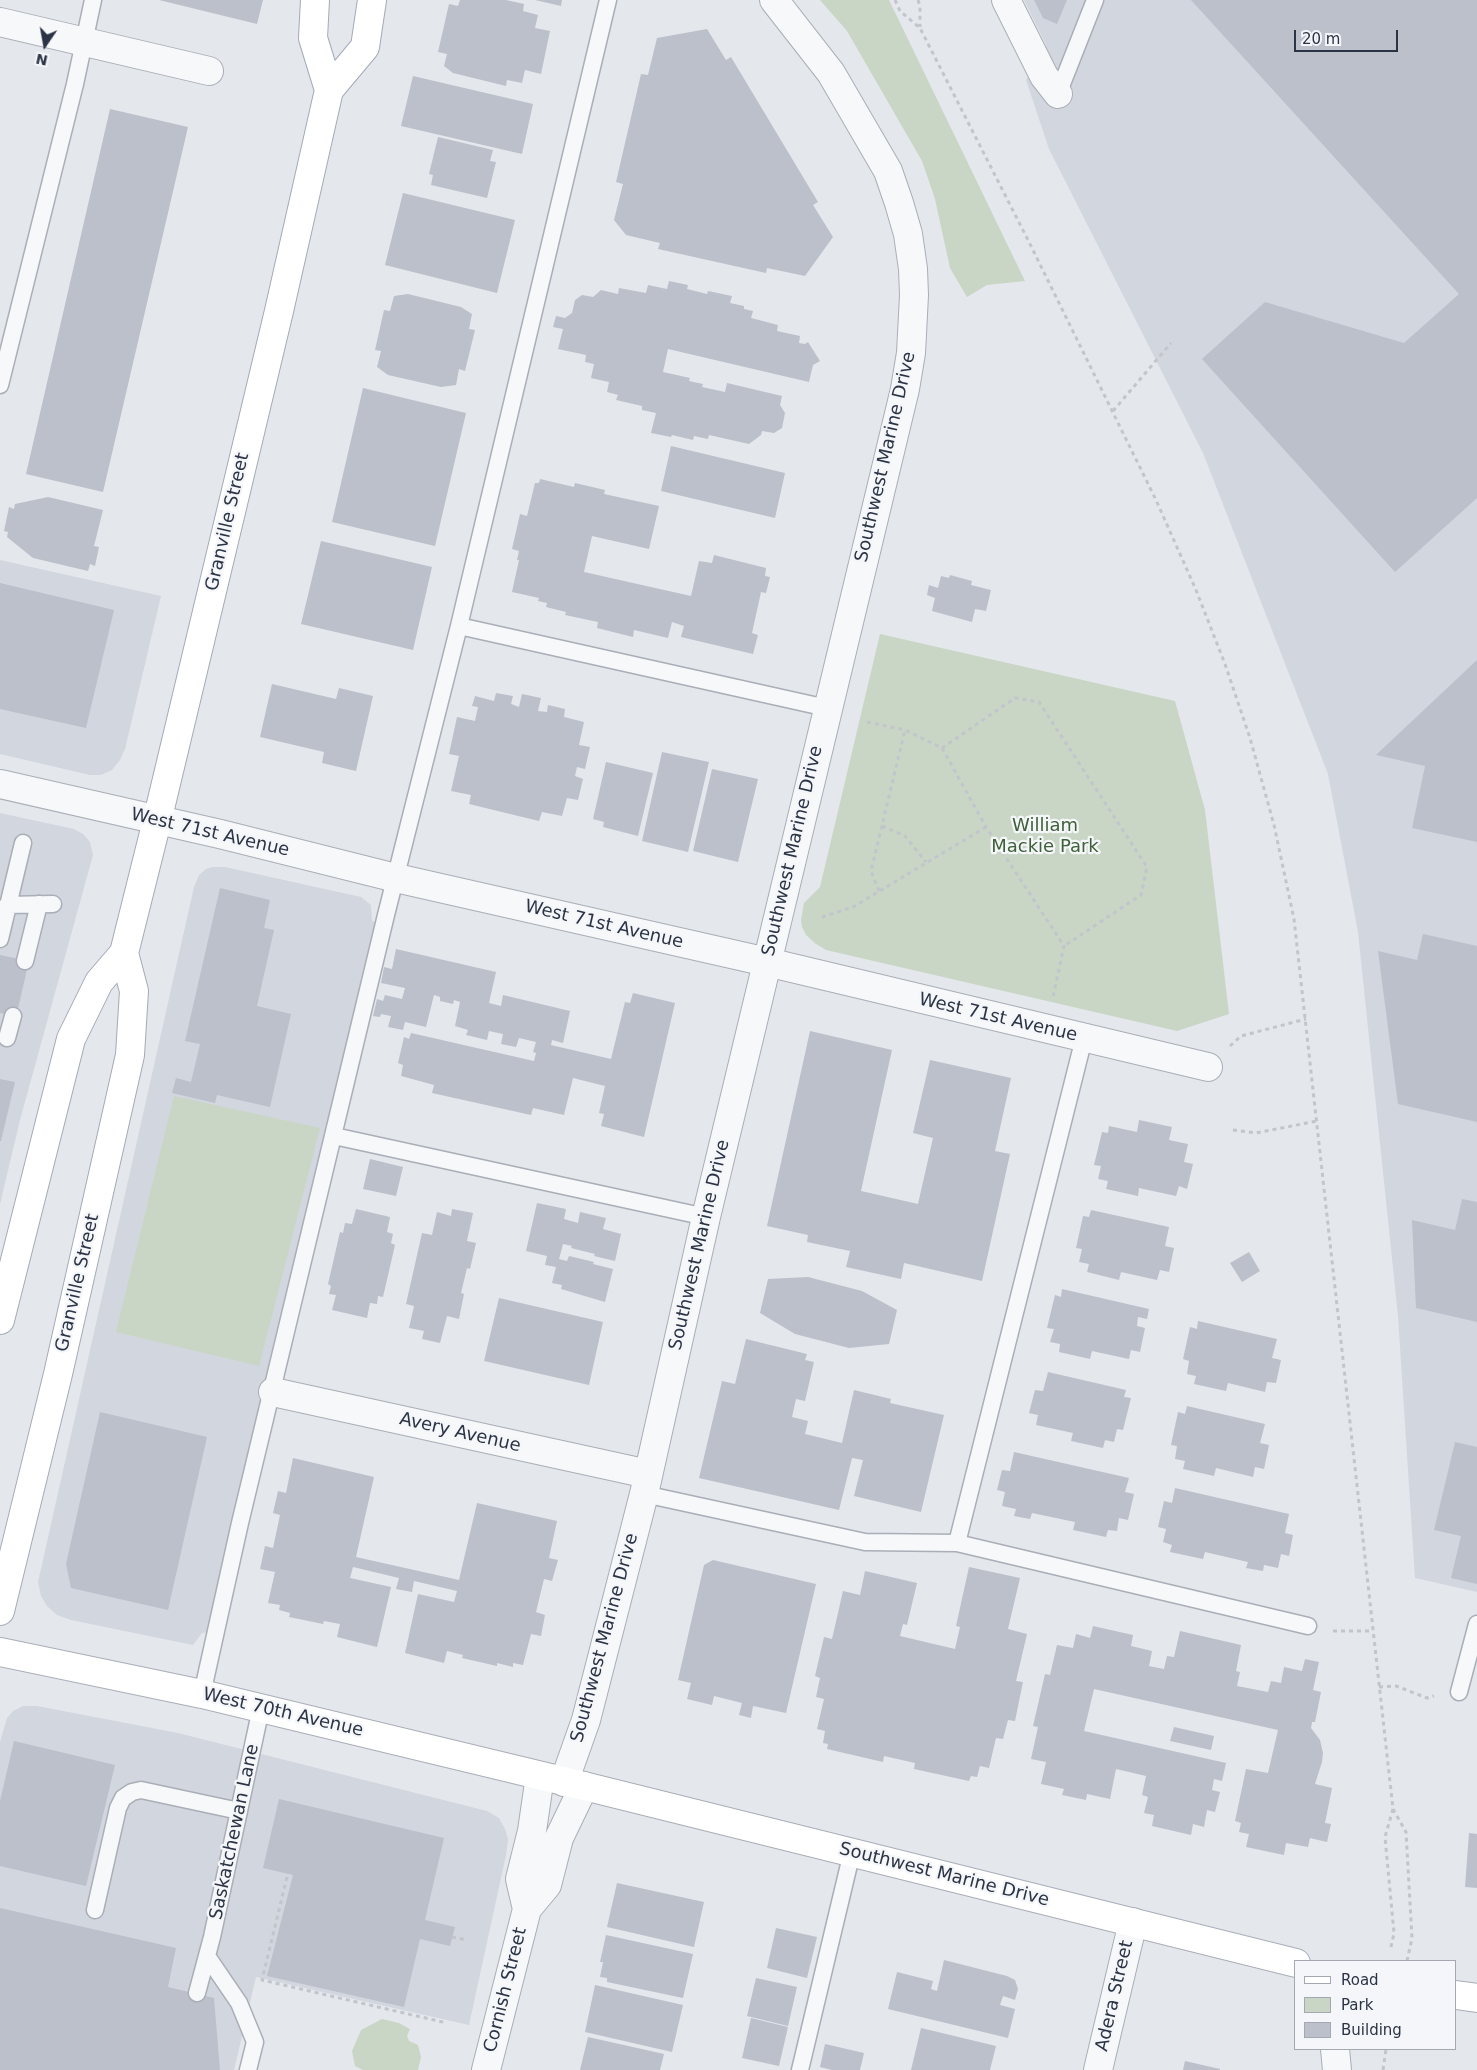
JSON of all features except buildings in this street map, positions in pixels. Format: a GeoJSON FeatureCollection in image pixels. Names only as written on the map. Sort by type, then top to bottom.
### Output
{"type":"FeatureCollection","features":[{"type":"Feature","properties":{"kind":"main road","name":"Granville Street"},"geometry":{"type":"LineString","coordinates":[[315,0],[313,38],[329,90]]}},
{"type":"Feature","properties":{"kind":"main road","name":"Granville Street"},"geometry":{"type":"LineString","coordinates":[[0,1320],[71,1039],[99,982],[124,953],[279,311],[329,90],[365,47],[372,0]]}},
{"type":"Feature","properties":{"kind":"main road","name":"Granville Street"},"geometry":{"type":"LineString","coordinates":[[0,1611],[60,1364],[130,1054],[134,991],[124,953]]}},
{"type":"Feature","properties":{"kind":"main road","name":"West 70th Avenue"},"geometry":{"type":"LineString","coordinates":[[0,1652],[202,1694],[563,1781]]}},
{"type":"Feature","properties":{"kind":"main road","name":"Southwest Marine Drive"},"geometry":{"type":"LineString","coordinates":[[563,1781],[1294,1962]]}},
{"type":"Feature","properties":{"kind":"main road"},"geometry":{"type":"LineString","coordinates":[[1457,1994],[1477,1998]]}},
{"type":"Feature","properties":{"kind":"street","name":"Southwest Marine Drive"},"geometry":{"type":"LineString","coordinates":[[563,1781],[586,1720],[646,1484],[706,1217],[905,389],[914,325],[913,269],[908,234],[900,203],[888,171],[832,74],[774,0]]}},
{"type":"Feature","properties":{"kind":"street"},"geometry":{"type":"LineString","coordinates":[[1006,0],[1044,76],[1058,94]]}},
{"type":"Feature","properties":{"kind":"street"},"geometry":{"type":"LineString","coordinates":[[0,22],[209,71]]}},
{"type":"Feature","properties":{"kind":"street","name":"West 71st Avenue"},"geometry":{"type":"LineString","coordinates":[[0,784],[220,834],[396,878],[767,962],[1208,1067]]}},
{"type":"Feature","properties":{"kind":"street","name":"Avery Avenue"},"geometry":{"type":"LineString","coordinates":[[273,1392],[646,1484]]}},
{"type":"Feature","properties":{"kind":"street","name":"Cornish Street"},"geometry":{"type":"LineString","coordinates":[[527,1910],[520,1879],[532,1831],[563,1781]]}},
{"type":"Feature","properties":{"kind":"street","name":"Cornish Street"},"geometry":{"type":"LineString","coordinates":[[486,2070],[527,1910],[547,1885],[559,1838],[563,1781]]}},
{"type":"Feature","properties":{"kind":"street","name":"Adera Street"},"geometry":{"type":"LineString","coordinates":[[1098,2070],[1133,1922]]}},
{"type":"Feature","properties":{"kind":"street"},"geometry":{"type":"LineString","coordinates":[[1335,2050],[1337,2070]]}},
{"type":"Feature","properties":{"kind":"lane"},"geometry":{"type":"LineString","coordinates":[[0,385],[93,0]]}},
{"type":"Feature","properties":{"kind":"lane"},"geometry":{"type":"LineString","coordinates":[[202,1694],[238,1532],[459,626],[608,0]]}},
{"type":"Feature","properties":{"kind":"lane"},"geometry":{"type":"LineString","coordinates":[[1058,94],[1095,0]]}},
{"type":"Feature","properties":{"kind":"lane"},"geometry":{"type":"LineString","coordinates":[[459,626],[827,708]]}},
{"type":"Feature","properties":{"kind":"lane"},"geometry":{"type":"LineString","coordinates":[[0,939],[4,908],[23,844]]}},
{"type":"Feature","properties":{"kind":"lane"},"geometry":{"type":"LineString","coordinates":[[4,908],[46,904],[25,961]]}},
{"type":"Feature","properties":{"kind":"lane"},"geometry":{"type":"LineString","coordinates":[[9,1038],[12,1016]]}},
{"type":"Feature","properties":{"kind":"lane"},"geometry":{"type":"LineString","coordinates":[[957,1542],[1084,1038]]}},
{"type":"Feature","properties":{"kind":"lane"},"geometry":{"type":"LineString","coordinates":[[334,1136],[706,1217]]}},
{"type":"Feature","properties":{"kind":"lane"},"geometry":{"type":"LineString","coordinates":[[646,1484],[865,1542],[957,1542],[1308,1626]]}},
{"type":"Feature","properties":{"kind":"lane"},"geometry":{"type":"LineString","coordinates":[[1459,1692],[1477,1624]]}},
{"type":"Feature","properties":{"kind":"lane","name":"Saskatchewan Lane"},"geometry":{"type":"LineString","coordinates":[[197,1993],[240,1810],[261,1708]]}},
{"type":"Feature","properties":{"kind":"lane"},"geometry":{"type":"LineString","coordinates":[[95,1910],[118,1808],[123,1798],[132,1792],[141,1790],[240,1810]]}},
{"type":"Feature","properties":{"kind":"lane"},"geometry":{"type":"LineString","coordinates":[[800,2070],[852,1852]]}},
{"type":"Feature","properties":{"kind":"lane"},"geometry":{"type":"LineString","coordinates":[[207,1956],[239,2003],[255,2042],[248,2070]]}},
{"type":"Feature","properties":{"kind":"path"},"geometry":{"type":"LineString","coordinates":[[895,0],[900,11],[920,28],[1029,242],[1156,500],[1196,590],[1225,664],[1250,738],[1274,825],[1294,919],[1306,1019],[1392,1809],[1385,1837],[1394,1933],[1391,1948]]}},
{"type":"Feature","properties":{"kind":"path"},"geometry":{"type":"LineString","coordinates":[[918,0],[920,6],[920,28]]}},
{"type":"Feature","properties":{"kind":"path"},"geometry":{"type":"LineString","coordinates":[[1113,412],[1171,344]]}},
{"type":"Feature","properties":{"kind":"path"},"geometry":{"type":"LineString","coordinates":[[942,748],[1015,698],[1039,702],[1147,867],[1141,895],[1064,946],[1046,1029]]}},
{"type":"Feature","properties":{"kind":"path"},"geometry":{"type":"LineString","coordinates":[[868,722],[905,730],[942,748],[986,827],[1064,946]]}},
{"type":"Feature","properties":{"kind":"path"},"geometry":{"type":"LineString","coordinates":[[879,891],[871,871],[905,730]]}},
{"type":"Feature","properties":{"kind":"path"},"geometry":{"type":"LineString","coordinates":[[882,826],[905,836],[926,862]]}},
{"type":"Feature","properties":{"kind":"path"},"geometry":{"type":"LineString","coordinates":[[822,917],[853,907],[986,827]]}},
{"type":"Feature","properties":{"kind":"path"},"geometry":{"type":"LineString","coordinates":[[1208,1067],[1241,1036],[1306,1019]]}},
{"type":"Feature","properties":{"kind":"path"},"geometry":{"type":"LineString","coordinates":[[1233,1130],[1256,1133],[1317,1121]]}},
{"type":"Feature","properties":{"kind":"path"},"geometry":{"type":"LineString","coordinates":[[1308,1626],[1337,1632],[1373,1631]]}},
{"type":"Feature","properties":{"kind":"path"},"geometry":{"type":"LineString","coordinates":[[1379,1687],[1396,1686],[1427,1698]]}},
{"type":"Feature","properties":{"kind":"path"},"geometry":{"type":"LineString","coordinates":[[1392,1809],[1406,1832],[1412,1938],[1407,1960]]}},
{"type":"Feature","properties":{"kind":"path"},"geometry":{"type":"LineString","coordinates":[[288,1877],[262,1980],[446,2023]]}},
{"type":"Feature","properties":{"kind":"path"},"geometry":{"type":"LineString","coordinates":[[452,1937],[467,1940]]}},
{"type":"Feature","properties":{"kind":"path"},"geometry":{"type":"LineString","coordinates":[[1383,2070],[1386,2050]]}},
{"type":"Feature","properties":{"kind":"shaded area"},"geometry":{"type":"Polygon","coordinates":[[[1024,0],[1477,0],[1477,1592],[1415,1578],[1398,1316],[1358,932],[1328,774],[1203,453],[1049,149],[1026,80],[1046,45],[1024,0]]]}},
{"type":"Feature","properties":{"kind":"shaded area"},"geometry":{"type":"Polygon","coordinates":[[[0,560],[161,596],[125,749],[120,760],[112,770],[101,775],[90,775],[0,754],[0,560]]]}},
{"type":"Feature","properties":{"kind":"shaded area"},"geometry":{"type":"Polygon","coordinates":[[[0,813],[74,829],[83,834],[90,842],[93,855],[20,1120],[0,1204],[0,813]]]}},
{"type":"Feature","properties":{"kind":"shaded area"},"geometry":{"type":"Polygon","coordinates":[[[225,867],[361,897],[371,905],[372,921],[384,924],[216,1631],[202,1633],[193,1645],[71,1620],[57,1615],[47,1606],[41,1596],[38,1582],[194,887],[199,875],[206,869],[225,867]]]}},
{"type":"Feature","properties":{"kind":"shaded area"},"geometry":{"type":"Polygon","coordinates":[[[23,1706],[37,1706],[178,1733],[487,1811],[499,1818],[508,1839],[506,1855],[469,2025],[256,1977],[234,2070],[0,2070],[0,1742],[7,1718],[13,1711],[23,1706]]]}},
{"type":"Feature","properties":{"kind":"green space"},"geometry":{"type":"Polygon","coordinates":[[[820,0],[889,0],[1025,281],[987,285],[967,297],[950,268],[935,199],[922,161],[847,31],[820,0]]]}},
{"type":"Feature","properties":{"kind":"green space","name":"William Mackie Park"},"geometry":{"type":"Polygon","coordinates":[[[880,634],[1175,701],[1205,810],[1229,1014],[1177,1031],[826,950],[806,935],[801,920],[804,903],[820,887],[880,634]]]}},
{"type":"Feature","properties":{"kind":"green space"},"geometry":{"type":"Polygon","coordinates":[[[174,1096],[320,1128],[259,1366],[116,1332],[174,1096]]]}},
{"type":"Feature","properties":{"kind":"green space"},"geometry":{"type":"Polygon","coordinates":[[[382,2019],[399,2023],[410,2029],[407,2036],[409,2041],[418,2045],[421,2057],[418,2070],[363,2070],[355,2066],[352,2051],[361,2030],[382,2019]]]}}]}
